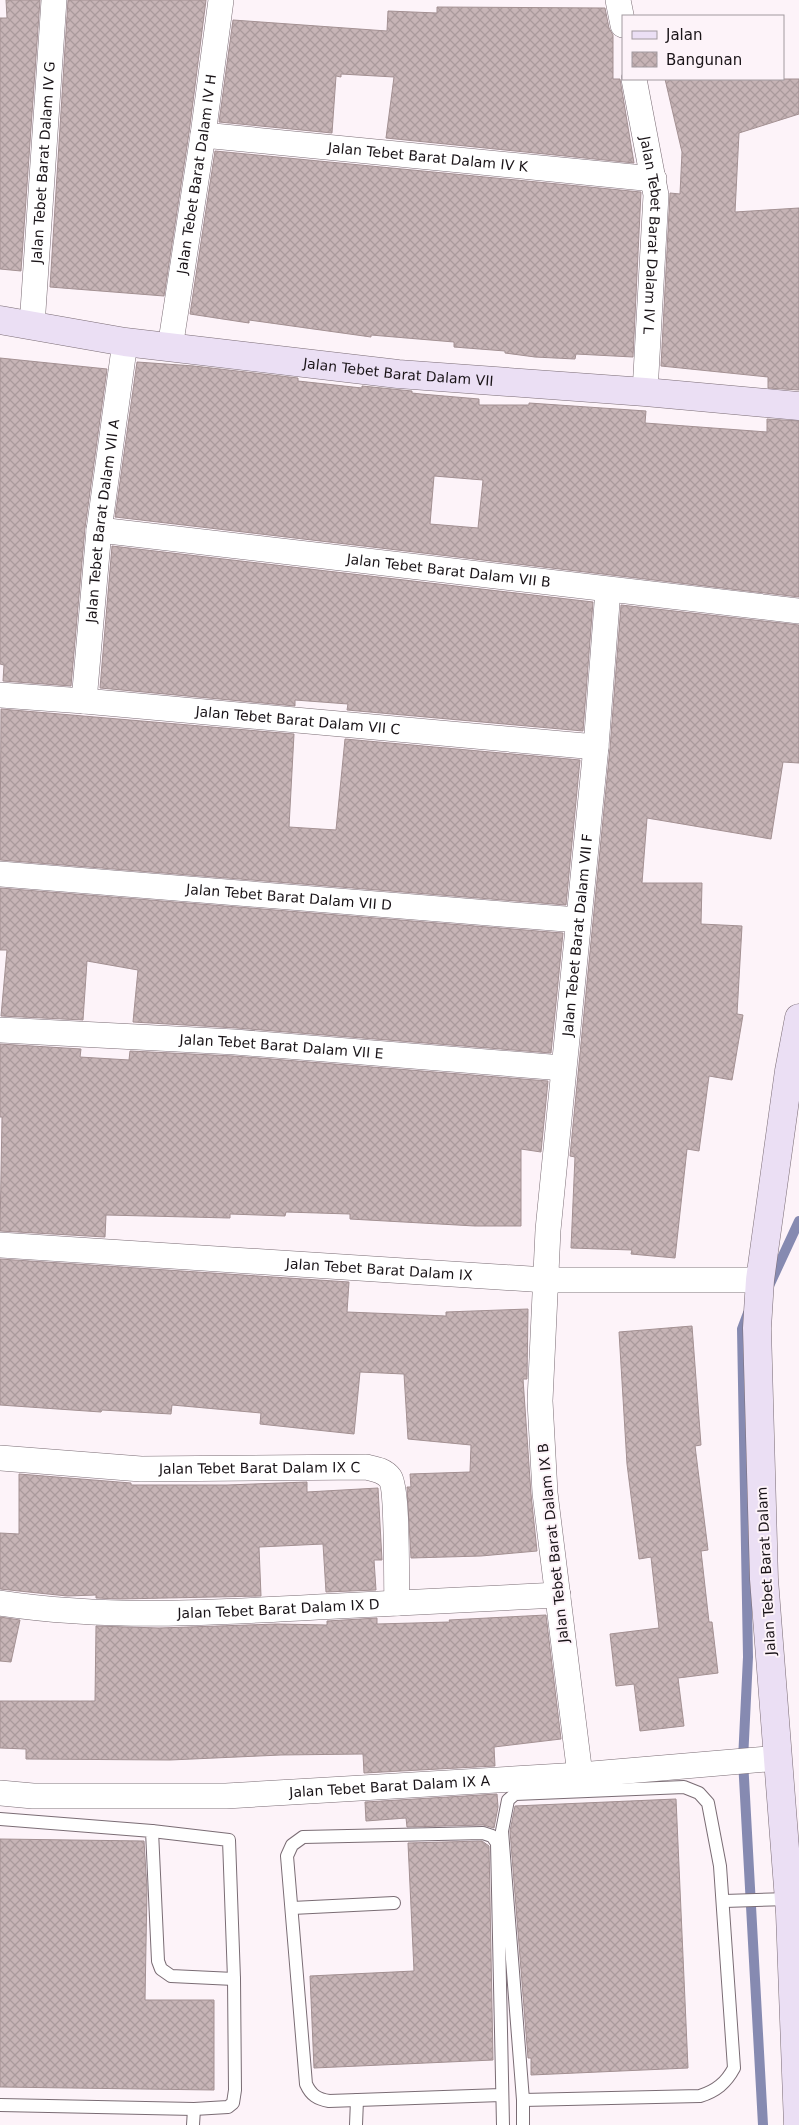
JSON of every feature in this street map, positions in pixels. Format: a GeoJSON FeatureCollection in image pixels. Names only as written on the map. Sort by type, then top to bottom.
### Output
{"type":"FeatureCollection","features":[{"type":"Feature","properties":{"kind":"street","name":"Jalan Tebet Barat Dalam IV G"},"geometry":{"type":"LineString","coordinates":[[32,326],[54,0]]}},
{"type":"Feature","properties":{"kind":"street","name":"Jalan Tebet Barat Dalam IV H"},"geometry":{"type":"LineString","coordinates":[[170,348],[203,136],[220,0]]}},
{"type":"Feature","properties":{"kind":"street"},"geometry":{"type":"LineString","coordinates":[[618,0],[622,20]]}},
{"type":"Feature","properties":{"kind":"street","name":"Jalan Tebet Barat Dalam IV L"},"geometry":{"type":"LineString","coordinates":[[634,80],[656,195],[645,392]]}},
{"type":"Feature","properties":{"kind":"street","name":"Jalan Tebet Barat Dalam IV K"},"geometry":{"type":"LineString","coordinates":[[203,136],[654,178]]}},
{"type":"Feature","properties":{"kind":"street","name":"Jalan Tebet Barat Dalam VII"},"geometry":{"type":"LineString","coordinates":[[0,320],[125,342],[398,374],[645,392],[799,406]]}},
{"type":"Feature","properties":{"kind":"street","name":"Jalan Tebet Barat Dalam VII A"},"geometry":{"type":"LineString","coordinates":[[84,700],[99,530],[125,342]]}},
{"type":"Feature","properties":{"kind":"street","name":"Jalan Tebet Barat Dalam VII B"},"geometry":{"type":"LineString","coordinates":[[99,530],[799,611]]}},
{"type":"Feature","properties":{"kind":"street","name":"Jalan Tebet Barat Dalam VII F"},"geometry":{"type":"LineString","coordinates":[[546,1280],[548,1230],[596,747],[608,590]]}},
{"type":"Feature","properties":{"kind":"street","name":"Jalan Tebet Barat Dalam VII C"},"geometry":{"type":"LineString","coordinates":[[0,695],[84,700],[596,747]]}},
{"type":"Feature","properties":{"kind":"street","name":"Jalan Tebet Barat Dalam VII D"},"geometry":{"type":"LineString","coordinates":[[0,874],[578,920]]}},
{"type":"Feature","properties":{"kind":"street","name":"Jalan Tebet Barat Dalam"},"geometry":{"type":"LineString","coordinates":[[798,2125],[789,1899],[789,1758],[764,1579],[757,1328],[759,1286],[794,1071],[799,1018]]}},
{"type":"Feature","properties":{"kind":"street","name":"Jalan Tebet Barat Dalam VII E"},"geometry":{"type":"LineString","coordinates":[[0,1030],[236,1042],[563,1068]]}},
{"type":"Feature","properties":{"kind":"street","name":"Jalan Tebet Barat Dalam IX"},"geometry":{"type":"LineString","coordinates":[[0,1245],[546,1280],[759,1286]]}},
{"type":"Feature","properties":{"kind":"street","name":"Jalan Tebet Barat Dalam IX B"},"geometry":{"type":"LineString","coordinates":[[546,1280],[540,1400],[545,1493],[580,1775]]}},
{"type":"Feature","properties":{"kind":"street","name":"Jalan Tebet Barat Dalam IX C"},"geometry":{"type":"LineString","coordinates":[[0,1458],[141,1469],[366,1467],[383,1472],[391,1480],[394,1498],[397,1603]]}},
{"type":"Feature","properties":{"kind":"street","name":"Jalan Tebet Barat Dalam IX D"},"geometry":{"type":"LineString","coordinates":[[0,1603],[49,1611],[137,1614],[217,1613],[558,1595]]}},
{"type":"Feature","properties":{"kind":"street","name":"Jalan Tebet Barat Dalam IX A"},"geometry":{"type":"LineString","coordinates":[[0,1793],[33,1796],[226,1796],[580,1775],[789,1758]]}},
{"type":"Feature","properties":{"kind":"lane"},"geometry":{"type":"LineString","coordinates":[[524,2100],[700,2096],[712,2092],[721,2086],[734,2068],[724,1901],[720,1866],[708,1803],[700,1793],[684,1786],[515,1794],[508,1800],[502,1831],[524,2100],[524,2125]]}},
{"type":"Feature","properties":{"kind":"lane"},"geometry":{"type":"LineString","coordinates":[[0,1819],[152,1831],[229,1840],[234,1979],[235,2090],[233,2103],[228,2107],[194,2109],[0,2104]]}},
{"type":"Feature","properties":{"kind":"lane"},"geometry":{"type":"LineString","coordinates":[[152,1831],[158,1961],[161,1969],[171,1976],[234,1979]]}},
{"type":"Feature","properties":{"kind":"lane"},"geometry":{"type":"LineString","coordinates":[[501,2095],[321,2100],[310,2092],[306,2084],[288,1856],[292,1845],[303,1838],[483,1833],[492,1836],[497,1843],[503,2125]]}},
{"type":"Feature","properties":{"kind":"lane"},"geometry":{"type":"LineString","coordinates":[[724,1901],[789,1899]]}},
{"type":"Feature","properties":{"kind":"lane"},"geometry":{"type":"LineString","coordinates":[[292,1908],[394,1903]]}},
{"type":"Feature","properties":{"kind":"lane"},"geometry":{"type":"LineString","coordinates":[[356,2125],[357,2100]]}},
{"type":"Feature","properties":{"kind":"lane"},"geometry":{"type":"LineString","coordinates":[[193,2125],[194,2109]]}},
{"type":"Feature","properties":{"kind":"building"},"geometry":{"type":"Polygon","coordinates":[[[6,0],[40,0],[21,271],[0,269],[0,18],[7,18],[6,0]]]}},
{"type":"Feature","properties":{"kind":"building"},"geometry":{"type":"Polygon","coordinates":[[[68,0],[206,0],[189,133],[164,296],[50,287],[68,0]]]}},
{"type":"Feature","properties":{"kind":"building"},"geometry":{"type":"Polygon","coordinates":[[[437,7],[605,8],[609,28],[613,35],[613,79],[620,79],[634,163],[386,138],[394,77],[341,74],[341,77],[336,76],[332,133],[219,122],[233,20],[387,31],[388,11],[437,13],[437,7]]]}},
{"type":"Feature","properties":{"kind":"building"},"geometry":{"type":"Polygon","coordinates":[[[799,79],[799,114],[739,133],[735,212],[799,208],[799,390],[768,388],[768,377],[661,366],[670,193],[680,194],[682,152],[665,80],[799,79]]]}},
{"type":"Feature","properties":{"kind":"building"},"geometry":{"type":"Polygon","coordinates":[[[215,151],[641,192],[633,357],[576,354],[575,359],[535,357],[505,353],[505,351],[454,347],[454,342],[371,335],[371,337],[190,314],[215,151]]]}},
{"type":"Feature","properties":{"kind":"building"},"geometry":{"type":"Polygon","coordinates":[[[0,358],[107,369],[85,528],[71,686],[3,681],[4,665],[0,664],[0,358]]]}},
{"type":"Feature","properties":{"kind":"building"},"geometry":{"type":"Polygon","coordinates":[[[137,362],[194,366],[298,378],[298,381],[479,399],[479,405],[529,405],[529,403],[646,411],[645,423],[767,432],[767,419],[799,421],[799,597],[115,517],[137,362]],[[434,476],[430,524],[478,528],[483,480],[434,476]]]}},
{"type":"Feature","properties":{"kind":"building"},"geometry":{"type":"Polygon","coordinates":[[[112,546],[593,602],[583,731],[347,710],[348,704],[295,700],[295,706],[100,688],[112,546]]]}},
{"type":"Feature","properties":{"kind":"building"},"geometry":{"type":"Polygon","coordinates":[[[621,605],[799,625],[799,763],[783,762],[771,839],[647,818],[642,883],[702,883],[701,924],[742,926],[737,1014],[743,1015],[732,1080],[709,1076],[699,1151],[687,1149],[675,1258],[631,1254],[632,1250],[571,1248],[575,1157],[570,1156],[610,748],[621,605]]]}},
{"type":"Feature","properties":{"kind":"building"},"geometry":{"type":"Polygon","coordinates":[[[1,709],[294,734],[289,827],[336,830],[345,739],[580,760],[566,905],[0,860],[1,709]]]}},
{"type":"Feature","properties":{"kind":"building"},"geometry":{"type":"Polygon","coordinates":[[[0,888],[563,933],[551,1053],[236,1028],[133,1022],[138,970],[87,961],[83,1020],[1,1016],[7,950],[0,950],[0,888]]]}},
{"type":"Feature","properties":{"kind":"building"},"geometry":{"type":"Polygon","coordinates":[[[0,1044],[81,1049],[80,1057],[129,1060],[130,1051],[234,1056],[548,1081],[541,1152],[521,1149],[521,1226],[475,1226],[350,1219],[350,1214],[286,1212],[285,1216],[230,1214],[230,1218],[106,1215],[105,1237],[0,1231],[2,1117],[0,1117],[0,1044]]]}},
{"type":"Feature","properties":{"kind":"building"},"geometry":{"type":"Polygon","coordinates":[[[0,1259],[349,1282],[347,1312],[446,1316],[446,1312],[528,1309],[527,1379],[523,1379],[537,1551],[481,1556],[411,1558],[407,1487],[411,1487],[410,1474],[470,1472],[471,1445],[408,1439],[404,1374],[360,1372],[354,1434],[260,1424],[261,1413],[172,1405],[171,1414],[102,1410],[101,1412],[0,1405],[0,1259]]]}},
{"type":"Feature","properties":{"kind":"building"},"geometry":{"type":"Polygon","coordinates":[[[692,1326],[701,1445],[695,1446],[708,1550],[701,1551],[709,1622],[712,1622],[718,1673],[678,1678],[684,1726],[640,1731],[634,1684],[616,1686],[610,1634],[659,1628],[651,1557],[639,1559],[627,1464],[619,1332],[692,1326]]]}},
{"type":"Feature","properties":{"kind":"building"},"geometry":{"type":"Polygon","coordinates":[[[19,1474],[131,1483],[131,1485],[227,1485],[307,1482],[307,1492],[378,1488],[382,1560],[374,1560],[376,1590],[326,1592],[323,1544],[259,1547],[261,1596],[120,1599],[96,1598],[96,1595],[67,1596],[0,1589],[0,1533],[19,1534],[19,1474]]]}},
{"type":"Feature","properties":{"kind":"building"},"geometry":{"type":"Polygon","coordinates":[[[546,1615],[561,1739],[494,1747],[495,1766],[364,1773],[363,1754],[281,1755],[170,1760],[26,1759],[26,1749],[0,1748],[0,1701],[95,1701],[96,1626],[159,1628],[277,1624],[327,1625],[327,1621],[377,1618],[377,1624],[450,1622],[449,1620],[546,1615]]]}},
{"type":"Feature","properties":{"kind":"building"},"geometry":{"type":"Polygon","coordinates":[[[0,1617],[20,1620],[11,1662],[0,1661],[0,1617]]]}},
{"type":"Feature","properties":{"kind":"building"},"geometry":{"type":"Polygon","coordinates":[[[497,1794],[498,1807],[494,1828],[483,1825],[407,1827],[406,1818],[366,1821],[365,1802],[497,1794]]]}},
{"type":"Feature","properties":{"kind":"building"},"geometry":{"type":"Polygon","coordinates":[[[676,1799],[688,2068],[531,2075],[531,2058],[528,2058],[510,1831],[515,1806],[676,1799]]]}},
{"type":"Feature","properties":{"kind":"building"},"geometry":{"type":"Polygon","coordinates":[[[0,1839],[144,1841],[147,1889],[145,2000],[214,2000],[214,2090],[0,2087],[0,1839]]]}},
{"type":"Feature","properties":{"kind":"building"},"geometry":{"type":"Polygon","coordinates":[[[482,1841],[489,1846],[493,2060],[314,2068],[310,1976],[414,1971],[408,1843],[482,1841]]]}},
{"type":"Feature","properties":{"kind":"waterway"},"geometry":{"type":"LineString","coordinates":[[769,1286],[799,1221]]}},
{"type":"Feature","properties":{"kind":"waterway"},"geometry":{"type":"LineString","coordinates":[[748,1313],[742,1329],[748,1657],[743,1760],[763,2125]]}}]}
